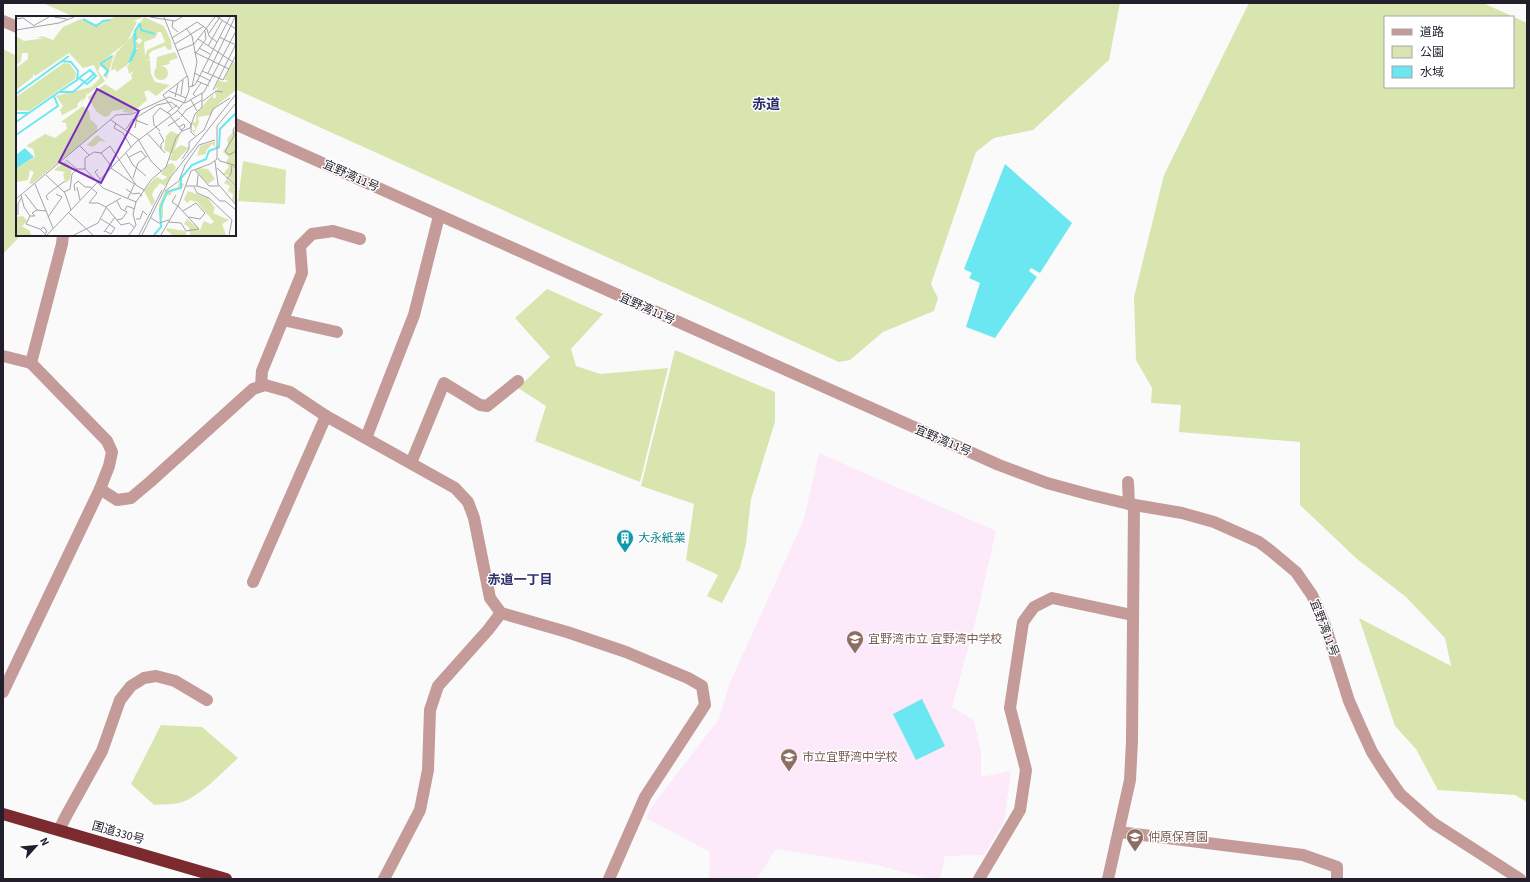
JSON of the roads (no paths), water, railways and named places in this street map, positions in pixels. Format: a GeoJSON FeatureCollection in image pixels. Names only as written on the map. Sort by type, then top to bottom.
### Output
{"type":"FeatureCollection","features":[{"type":"Feature","properties":{"kind":"highway","name":"国道330号"},"geometry":{"type":"LineString","coordinates":[[3,814],[226,879]]}},
{"type":"Feature","properties":{"kind":"street"},"geometry":{"type":"LineString","coordinates":[[3,21],[16,27]]}},
{"type":"Feature","properties":{"kind":"street","name":"宜野湾11号"},"geometry":{"type":"LineString","coordinates":[[236,124],[999,465],[1047,483],[1131,504],[1182,513],[1214,522],[1236,530],[1259,542],[1296,572],[1305,584],[1318,609],[1330,640],[1349,700],[1372,752],[1400,794],[1433,823],[1505,875],[1520,879]]}},
{"type":"Feature","properties":{"kind":"street"},"geometry":{"type":"LineString","coordinates":[[366,438],[414,315],[439,216]]}},
{"type":"Feature","properties":{"kind":"street"},"geometry":{"type":"LineString","coordinates":[[261,386],[262,371],[302,273],[300,246],[312,234],[333,231],[360,239]]}},
{"type":"Feature","properties":{"kind":"street"},"geometry":{"type":"LineString","coordinates":[[31,363],[63,236]]}},
{"type":"Feature","properties":{"kind":"street"},"geometry":{"type":"LineString","coordinates":[[283,320],[337,332]]}},
{"type":"Feature","properties":{"kind":"street"},"geometry":{"type":"LineString","coordinates":[[3,356],[31,363],[107,442],[112,452],[109,466],[100,489],[3,692]]}},
{"type":"Feature","properties":{"kind":"street"},"geometry":{"type":"LineString","coordinates":[[411,463],[444,383],[480,405],[487,406],[518,382]]}},
{"type":"Feature","properties":{"kind":"street"},"geometry":{"type":"LineString","coordinates":[[100,489],[117,500],[131,498],[253,389],[265,385],[290,392],[326,416],[455,488],[468,502],[474,518],[490,598],[501,613],[567,632],[626,652],[688,678],[702,686],[705,705],[645,796],[609,879]]}},
{"type":"Feature","properties":{"kind":"street"},"geometry":{"type":"LineString","coordinates":[[253,582],[326,416]]}},
{"type":"Feature","properties":{"kind":"street"},"geometry":{"type":"LineString","coordinates":[[1108,879],[1130,780],[1132,733],[1132,615],[1131,504],[1128,482]]}},
{"type":"Feature","properties":{"kind":"street"},"geometry":{"type":"LineString","coordinates":[[979,879],[1020,810],[1026,770],[1010,708],[1023,622],[1034,607],[1052,598],[1132,615]]}},
{"type":"Feature","properties":{"kind":"street"},"geometry":{"type":"LineString","coordinates":[[384,879],[420,810],[428,770],[430,710],[438,686],[488,630],[501,613]]}},
{"type":"Feature","properties":{"kind":"street"},"geometry":{"type":"LineString","coordinates":[[60,830],[66,816],[102,751],[120,700],[131,686],[144,678],[156,676],[175,681],[207,700]]}},
{"type":"Feature","properties":{"kind":"street"},"geometry":{"type":"LineString","coordinates":[[1119,832],[1303,855],[1337,867],[1337,879]]}},
{"type":"Feature","properties":{"kind":"water"},"geometry":{"type":"Polygon","coordinates":[[[1005,164],[1072,223],[1040,273],[1031,268],[1029,271],[1037,277],[995,338],[966,327],[980,283],[969,278],[972,273],[964,269],[1005,164]]]}},
{"type":"Feature","properties":{"kind":"water"},"geometry":{"type":"Polygon","coordinates":[[[922,699],[945,746],[916,760],[893,714],[922,699]]]}},
{"type":"Feature","properties":{"kind":"place","name":"大永紙業"},"geometry":{"type":"Point","coordinates":[625,553]}},
{"type":"Feature","properties":{"kind":"place","name":"宜野湾市立 宜野湾中学校"},"geometry":{"type":"Point","coordinates":[855,654]}},
{"type":"Feature","properties":{"kind":"place","name":"市立宜野湾中学校"},"geometry":{"type":"Point","coordinates":[789,772]}},
{"type":"Feature","properties":{"kind":"place","name":"仲原保育園"},"geometry":{"type":"Point","coordinates":[1135,852]}},
{"type":"Feature","properties":{"kind":"district","name":"赤道"},"geometry":{"type":"Point","coordinates":[766,105]}},
{"type":"Feature","properties":{"kind":"district","name":"赤道一丁目"},"geometry":{"type":"Point","coordinates":[520,580]}}]}
